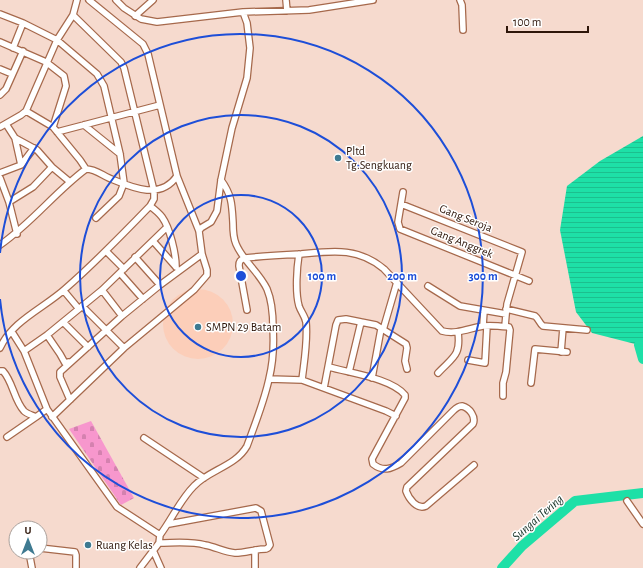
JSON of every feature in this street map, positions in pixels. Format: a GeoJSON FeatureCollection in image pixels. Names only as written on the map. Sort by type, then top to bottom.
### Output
{"type":"FeatureCollection","features":[{"type":"Feature","properties":{"kind":"street"},"geometry":{"type":"LineString","coordinates":[[0,127],[26,111],[46,62],[72,15],[77,0]]}},
{"type":"Feature","properties":{"kind":"street"},"geometry":{"type":"LineString","coordinates":[[52,417],[124,348],[194,290],[205,278],[207,270],[202,254],[199,232],[177,176],[148,54],[142,44],[89,0]]}},
{"type":"Feature","properties":{"kind":"street"},"geometry":{"type":"LineString","coordinates":[[116,0],[136,16],[147,21],[157,22],[243,12],[309,10],[373,0]]}},
{"type":"Feature","properties":{"kind":"street"},"geometry":{"type":"LineString","coordinates":[[136,16],[152,0]]}},
{"type":"Feature","properties":{"kind":"street"},"geometry":{"type":"LineString","coordinates":[[286,0],[286,11]]}},
{"type":"Feature","properties":{"kind":"street"},"geometry":{"type":"LineString","coordinates":[[460,0],[462,5],[463,30]]}},
{"type":"Feature","properties":{"kind":"street"},"geometry":{"type":"LineString","coordinates":[[199,232],[201,228],[211,222],[217,211],[221,180],[232,128],[247,78],[250,62],[249,31],[243,12]]}},
{"type":"Feature","properties":{"kind":"street"},"geometry":{"type":"LineString","coordinates":[[0,14],[23,23],[57,40],[101,79],[120,154],[124,183],[119,196],[96,218]]}},
{"type":"Feature","properties":{"kind":"street"},"geometry":{"type":"LineString","coordinates":[[0,348],[18,326],[64,291],[106,251],[150,206],[154,199],[154,191],[127,74],[121,62],[72,15]]}},
{"type":"Feature","properties":{"kind":"street"},"geometry":{"type":"LineString","coordinates":[[14,48],[23,23]]}},
{"type":"Feature","properties":{"kind":"street"},"geometry":{"type":"LineString","coordinates":[[0,42],[46,62],[64,76],[66,83],[52,126]]}},
{"type":"Feature","properties":{"kind":"street"},"geometry":{"type":"LineString","coordinates":[[0,95],[6,89],[23,51]]}},
{"type":"Feature","properties":{"kind":"street"},"geometry":{"type":"LineString","coordinates":[[0,69],[12,74]]}},
{"type":"Feature","properties":{"kind":"street"},"geometry":{"type":"LineString","coordinates":[[57,132],[160,105]]}},
{"type":"Feature","properties":{"kind":"street"},"geometry":{"type":"LineString","coordinates":[[26,111],[52,126],[86,169],[95,171],[142,190],[154,191],[162,189],[170,184],[177,176]]}},
{"type":"Feature","properties":{"kind":"street"},"geometry":{"type":"LineString","coordinates":[[6,124],[15,138],[21,165]]}},
{"type":"Feature","properties":{"kind":"street"},"geometry":{"type":"LineString","coordinates":[[84,125],[120,154]]}},
{"type":"Feature","properties":{"kind":"street"},"geometry":{"type":"LineString","coordinates":[[15,138],[42,154],[52,167],[70,182]]}},
{"type":"Feature","properties":{"kind":"street"},"geometry":{"type":"LineString","coordinates":[[0,173],[21,165],[34,148]]}},
{"type":"Feature","properties":{"kind":"street"},"geometry":{"type":"LineString","coordinates":[[9,202],[33,187],[52,167]]}},
{"type":"Feature","properties":{"kind":"street"},"geometry":{"type":"LineString","coordinates":[[0,245],[17,234],[70,182],[86,169]]}},
{"type":"Feature","properties":{"kind":"street"},"geometry":{"type":"LineString","coordinates":[[0,178],[9,202],[17,234]]}},
{"type":"Feature","properties":{"kind":"street"},"geometry":{"type":"LineString","coordinates":[[140,568],[159,543],[160,535],[194,486],[204,478],[233,461],[245,451],[248,446],[269,379],[274,338],[271,302],[260,276],[245,258],[234,239],[231,198],[227,188],[221,180]]}},
{"type":"Feature","properties":{"kind":"street"},"geometry":{"type":"LineString","coordinates":[[401,204],[403,192]]}},
{"type":"Feature","properties":{"kind":"street","name":"Gang Anggrek"},"geometry":{"type":"LineString","coordinates":[[401,204],[398,222],[400,229],[529,281]]}},
{"type":"Feature","properties":{"kind":"street","name":"Gang Seroja"},"geometry":{"type":"LineString","coordinates":[[401,204],[522,252],[515,276]]}},
{"type":"Feature","properties":{"kind":"street"},"geometry":{"type":"LineString","coordinates":[[150,206],[160,214],[167,227],[178,269]]}},
{"type":"Feature","properties":{"kind":"street"},"geometry":{"type":"LineString","coordinates":[[24,351],[47,335],[102,290],[167,227]]}},
{"type":"Feature","properties":{"kind":"street"},"geometry":{"type":"LineString","coordinates":[[153,241],[178,269]]}},
{"type":"Feature","properties":{"kind":"street"},"geometry":{"type":"LineString","coordinates":[[106,251],[143,299]]}},
{"type":"Feature","properties":{"kind":"street"},"geometry":{"type":"LineString","coordinates":[[247,310],[239,266],[240,260],[245,258],[335,251],[357,254],[377,264],[442,331],[448,333],[458,332],[485,326],[509,327],[510,330],[506,372],[503,382],[503,396]]}},
{"type":"Feature","properties":{"kind":"street"},"geometry":{"type":"LineString","coordinates":[[70,400],[60,374],[69,362],[178,269],[202,254]]}},
{"type":"Feature","properties":{"kind":"street"},"geometry":{"type":"LineString","coordinates":[[299,254],[296,269],[298,304],[306,320],[302,380]]}},
{"type":"Feature","properties":{"kind":"street"},"geometry":{"type":"LineString","coordinates":[[135,257],[160,285]]}},
{"type":"Feature","properties":{"kind":"street"},"geometry":{"type":"LineString","coordinates":[[505,326],[506,312],[515,276]]}},
{"type":"Feature","properties":{"kind":"street"},"geometry":{"type":"LineString","coordinates":[[372,378],[382,329],[396,282]]}},
{"type":"Feature","properties":{"kind":"street"},"geometry":{"type":"LineString","coordinates":[[428,286],[460,306],[484,311],[536,316],[540,324],[543,326],[587,330]]}},
{"type":"Feature","properties":{"kind":"street"},"geometry":{"type":"LineString","coordinates":[[102,290],[122,316]]}},
{"type":"Feature","properties":{"kind":"street"},"geometry":{"type":"LineString","coordinates":[[64,291],[80,308],[124,348]]}},
{"type":"Feature","properties":{"kind":"street"},"geometry":{"type":"LineString","coordinates":[[468,360],[485,363],[484,311]]}},
{"type":"Feature","properties":{"kind":"street"},"geometry":{"type":"LineString","coordinates":[[324,388],[338,320],[346,319],[376,325],[407,346],[404,358],[406,369]]}},
{"type":"Feature","properties":{"kind":"street"},"geometry":{"type":"LineString","coordinates":[[63,322],[88,347]]}},
{"type":"Feature","properties":{"kind":"street"},"geometry":{"type":"LineString","coordinates":[[349,372],[361,322]]}},
{"type":"Feature","properties":{"kind":"street"},"geometry":{"type":"LineString","coordinates":[[561,352],[563,328]]}},
{"type":"Feature","properties":{"kind":"street"},"geometry":{"type":"LineString","coordinates":[[12,332],[24,351],[47,409],[117,507],[160,535]]}},
{"type":"Feature","properties":{"kind":"street"},"geometry":{"type":"LineString","coordinates":[[438,373],[458,352],[460,343],[458,332]]}},
{"type":"Feature","properties":{"kind":"street"},"geometry":{"type":"LineString","coordinates":[[47,335],[65,363],[69,362]]}},
{"type":"Feature","properties":{"kind":"street"},"geometry":{"type":"LineString","coordinates":[[531,383],[535,349],[567,352]]}},
{"type":"Feature","properties":{"kind":"street"},"geometry":{"type":"LineString","coordinates":[[329,367],[372,378],[395,386],[404,395],[405,398],[372,459],[373,464],[378,468],[390,469],[401,463],[458,407],[462,406],[470,411],[475,420],[474,424],[407,487],[406,491],[409,497],[418,507],[421,508],[426,506],[474,465]]}},
{"type":"Feature","properties":{"kind":"street"},"geometry":{"type":"LineString","coordinates":[[1,370],[7,375],[22,408],[26,412],[36,417]]}},
{"type":"Feature","properties":{"kind":"street"},"geometry":{"type":"LineString","coordinates":[[269,379],[302,380],[396,416]]}},
{"type":"Feature","properties":{"kind":"street"},"geometry":{"type":"LineString","coordinates":[[8,437],[47,409]]}},
{"type":"Feature","properties":{"kind":"street"},"geometry":{"type":"LineString","coordinates":[[144,438],[204,478]]}},
{"type":"Feature","properties":{"kind":"street"},"geometry":{"type":"LineString","coordinates":[[628,501],[642,520]]}},
{"type":"Feature","properties":{"kind":"street"},"geometry":{"type":"LineString","coordinates":[[159,543],[204,544],[224,552],[234,553],[245,553],[268,548],[270,545],[261,511],[259,509],[253,508],[169,524]]}},
{"type":"Feature","properties":{"kind":"street"},"geometry":{"type":"LineString","coordinates":[[48,549],[75,552],[76,568]]}},
{"type":"Feature","properties":{"kind":"street"},"geometry":{"type":"LineString","coordinates":[[153,550],[161,568]]}},
{"type":"Feature","properties":{"kind":"street"},"geometry":{"type":"LineString","coordinates":[[255,550],[255,568]]}},
{"type":"Feature","properties":{"kind":"shaded area"},"geometry":{"type":"Polygon","coordinates":[[[643,136],[643,344],[639,345],[592,333],[576,312],[560,230],[567,186],[600,161],[643,136]]]}},
{"type":"Feature","properties":{"kind":"shaded area","name":"SMPN 29 Batam"},"geometry":{"type":"Polygon","coordinates":[[[198,289],[211,292],[223,299],[230,311],[233,324],[230,337],[223,349],[211,356],[198,359],[185,356],[173,349],[166,337],[163,324],[166,311],[173,299],[185,292],[198,289]]]}},
{"type":"Feature","properties":{"kind":"green space"},"geometry":{"type":"Polygon","coordinates":[[[91,421],[134,498],[121,505],[69,429],[91,421]]]}},
{"type":"Feature","properties":{"kind":"waterway","name":"Sungai Tering"},"geometry":{"type":"LineString","coordinates":[[639,345],[643,359]]}},
{"type":"Feature","properties":{"kind":"waterway","name":"Sungai Tering"},"geometry":{"type":"LineString","coordinates":[[502,568],[522,546],[575,501],[643,493]]}},
{"type":"Feature","properties":{"kind":"place","name":"Pltd Tg.Sengkuang"},"geometry":{"type":"Point","coordinates":[338,158]}},
{"type":"Feature","properties":{"kind":"place","name":"SMPN 29 Batam"},"geometry":{"type":"Point","coordinates":[198,327]}},
{"type":"Feature","properties":{"kind":"place","name":"Ruang Kelas"},"geometry":{"type":"Point","coordinates":[88,545]}}]}
